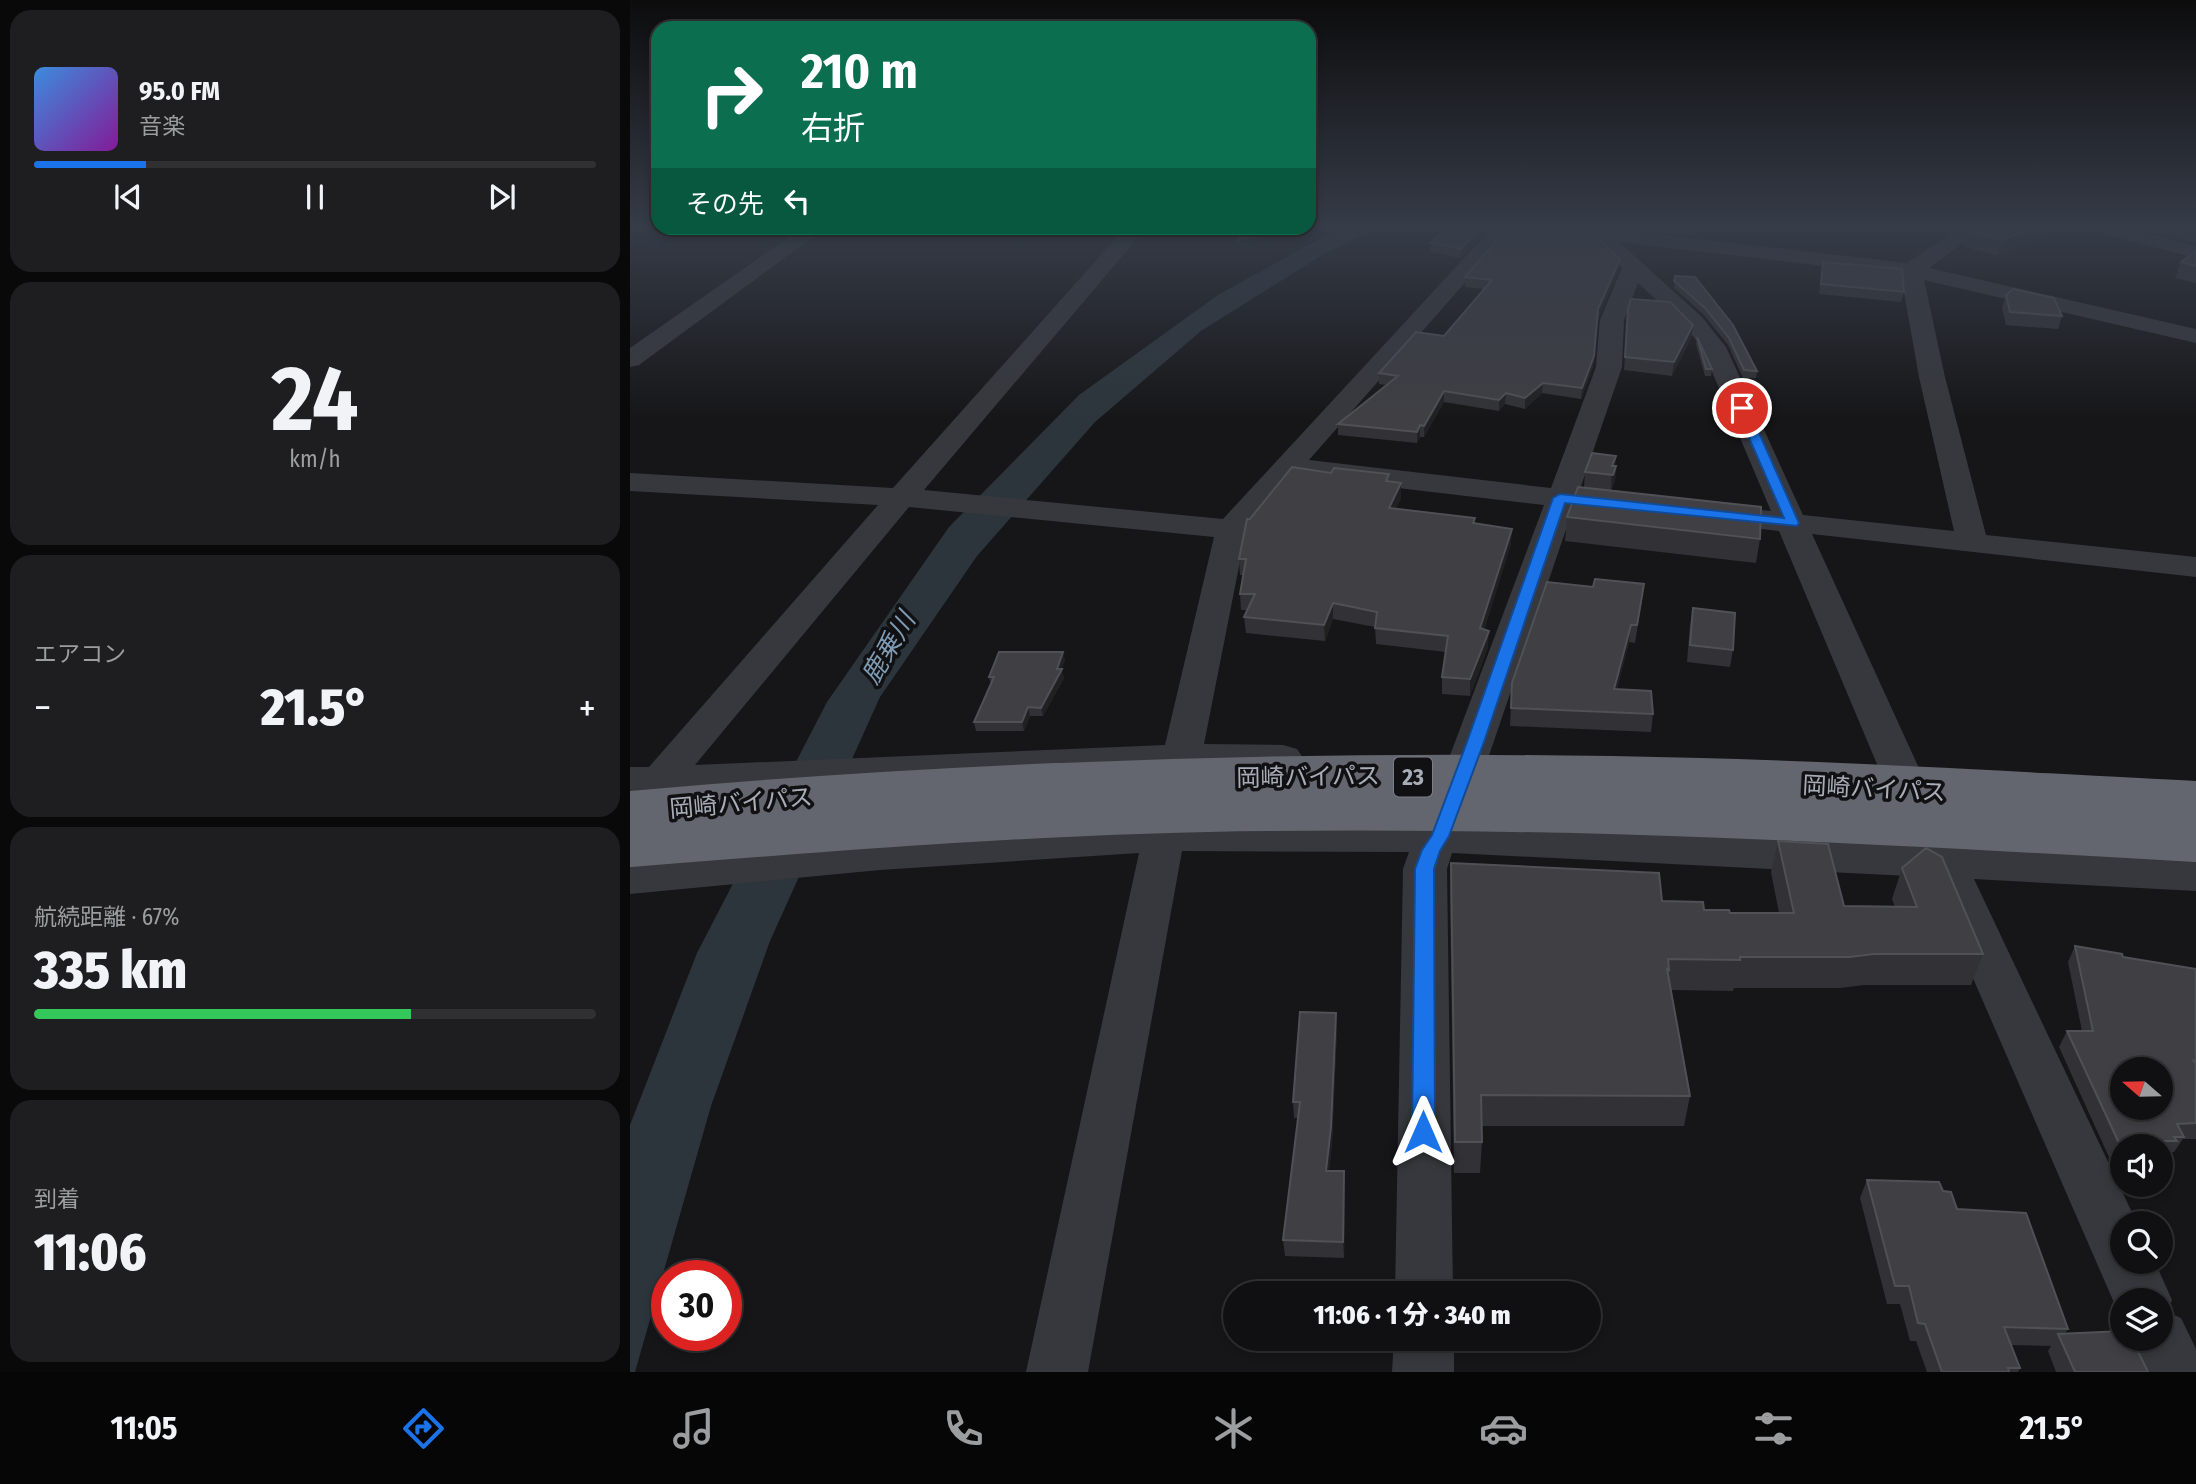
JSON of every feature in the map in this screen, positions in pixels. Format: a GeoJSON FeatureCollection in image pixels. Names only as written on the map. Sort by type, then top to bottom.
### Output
{"type":"FeatureCollection","features":[{"type":"Feature","properties":{"kind":"highway","name":"岡崎バイパス"},"geometry":{"type":"LineString","coordinates":[[630,814],[914,789],[1154,780],[1369,776],[1703,781],[2196,804]]}},
{"type":"Feature","properties":{"kind":"highway","name":"岡崎バイパス"},"geometry":{"type":"LineString","coordinates":[[635,867],[901,822],[1135,811],[1370,808],[1735,815],[2196,839]]}},
{"type":"Feature","properties":{"kind":"street"},"geometry":{"type":"LineString","coordinates":[[630,360],[725,292]]}},
{"type":"Feature","properties":{"kind":"street"},"geometry":{"type":"LineString","coordinates":[[630,814],[912,498],[1083,292]]}},
{"type":"Feature","properties":{"kind":"street"},"geometry":{"type":"LineString","coordinates":[[1057,1372],[1180,757],[1231,529],[1445,292]]}},
{"type":"Feature","properties":{"kind":"street"},"geometry":{"type":"LineString","coordinates":[[1423,1281],[1425,869],[1431,850],[1440,836],[1609,367],[1612,320],[1625,292]]}},
{"type":"Feature","properties":{"kind":"street"},"geometry":{"type":"LineString","coordinates":[[1679,292],[1709,339],[1793,523],[1940,860],[1947,868],[2110,1227]]}},
{"type":"Feature","properties":{"kind":"street"},"geometry":{"type":"LineString","coordinates":[[1915,292],[1932,377],[1972,543]]}},
{"type":"Feature","properties":{"kind":"street"},"geometry":{"type":"LineString","coordinates":[[2006,292],[2196,336]]}},
{"type":"Feature","properties":{"kind":"street"},"geometry":{"type":"LineString","coordinates":[[1287,466],[1615,504]]}},
{"type":"Feature","properties":{"kind":"street"},"geometry":{"type":"LineString","coordinates":[[630,482],[912,498],[1231,529]]}},
{"type":"Feature","properties":{"kind":"street"},"geometry":{"type":"LineString","coordinates":[[1683,511],[2196,567]]}},
{"type":"Feature","properties":{"kind":"street"},"geometry":{"type":"LineString","coordinates":[[660,781],[1180,757],[1468,758],[1902,770],[2196,786]]}},
{"type":"Feature","properties":{"kind":"street"},"geometry":{"type":"LineString","coordinates":[[635,867],[880,855],[1164,836],[1440,836],[2196,874]]}},
{"type":"Feature","properties":{"kind":"street"},"geometry":{"type":"LineString","coordinates":[[1423,1372],[1424,1351]]}},
{"type":"Feature","properties":{"kind":"street"},"geometry":{"type":"LineString","coordinates":[[2165,1351],[2175,1372]]}},
{"type":"Feature","properties":{"kind":"water","name":"鹿乗川"},"geometry":{"type":"Polygon","coordinates":[[[1223,292],[1263,292],[1201,331],[1095,422],[977,556],[880,697],[770,941],[711,1106],[667,1260],[651,1260],[651,1316],[635,1372],[630,1372],[630,1125],[697,953],[827,702],[949,527],[1079,395],[1218,295],[1223,292]]]}},
{"type":"Feature","properties":{"kind":"building"},"geometry":{"type":"Polygon","coordinates":[[[1482,292],[1605,292],[1598,309],[1594,356],[1582,388],[1543,383],[1525,398],[1506,393],[1499,400],[1444,391],[1424,426],[1420,425],[1417,432],[1338,424],[1398,376],[1379,373],[1416,332],[1444,336],[1482,292]]]}},
{"type":"Feature","properties":{"kind":"building"},"geometry":{"type":"Polygon","coordinates":[[[1687,292],[1707,292],[1733,325],[1757,371],[1744,370],[1729,338],[1705,308],[1687,292]]]}},
{"type":"Feature","properties":{"kind":"building"},"geometry":{"type":"Polygon","coordinates":[[[2009,292],[2027,292],[2054,298],[2062,316],[2010,312],[2006,295],[2009,292]]]}},
{"type":"Feature","properties":{"kind":"building"},"geometry":{"type":"Polygon","coordinates":[[[1631,299],[1670,302],[1693,325],[1674,362],[1625,357],[1631,299]]]}},
{"type":"Feature","properties":{"kind":"building"},"geometry":{"type":"Polygon","coordinates":[[[1697,337],[1712,369],[1706,369],[1697,337]]]}},
{"type":"Feature","properties":{"kind":"building"},"geometry":{"type":"Polygon","coordinates":[[[1592,453],[1616,456],[1612,466],[1616,466],[1613,475],[1585,472],[1592,453]]]}},
{"type":"Feature","properties":{"kind":"building"},"geometry":{"type":"Polygon","coordinates":[[[1292,467],[1331,473],[1334,468],[1389,474],[1386,481],[1401,483],[1389,508],[1475,518],[1473,523],[1512,529],[1480,628],[1489,631],[1470,679],[1442,677],[1448,636],[1375,628],[1377,612],[1333,603],[1324,625],[1244,617],[1255,594],[1240,594],[1246,559],[1239,559],[1247,519],[1250,519],[1292,467]]]}},
{"type":"Feature","properties":{"kind":"building"},"geometry":{"type":"Polygon","coordinates":[[[1578,487],[1761,507],[1760,539],[1567,517],[1578,487]]]}},
{"type":"Feature","properties":{"kind":"building"},"geometry":{"type":"Polygon","coordinates":[[[1595,579],[1644,584],[1637,625],[1631,625],[1614,689],[1651,691],[1653,714],[1511,708],[1512,683],[1547,582],[1593,587],[1595,579]]]}},
{"type":"Feature","properties":{"kind":"building"},"geometry":{"type":"Polygon","coordinates":[[[1693,608],[1735,613],[1733,650],[1690,645],[1693,608]]]}},
{"type":"Feature","properties":{"kind":"building"},"geometry":{"type":"Polygon","coordinates":[[[999,652],[1063,652],[1057,669],[1062,669],[1041,708],[1028,707],[1022,722],[974,722],[994,677],[989,677],[999,652]]]}},
{"type":"Feature","properties":{"kind":"building"},"geometry":{"type":"Polygon","coordinates":[[[1778,841],[1828,844],[1844,906],[1917,907],[1902,868],[1926,848],[1942,857],[1983,954],[1740,957],[1740,960],[1668,959],[1669,970],[1667,969],[1690,1096],[1481,1095],[1482,1142],[1455,1142],[1451,863],[1659,873],[1662,901],[1703,902],[1704,910],[1729,910],[1730,913],[1794,913],[1778,841]]]}},
{"type":"Feature","properties":{"kind":"building"},"geometry":{"type":"Polygon","coordinates":[[[2075,946],[2196,969],[2196,1123],[2177,1124],[2184,1137],[2174,1137],[2177,1141],[2173,1141],[2173,1134],[2115,1134],[2067,1031],[2093,1031],[2075,946]]]}},
{"type":"Feature","properties":{"kind":"building"},"geometry":{"type":"Polygon","coordinates":[[[1300,1012],[1336,1013],[1331,1127],[1326,1171],[1344,1171],[1343,1242],[1283,1240],[1300,1102],[1293,1102],[1300,1012]]]}},
{"type":"Feature","properties":{"kind":"building"},"geometry":{"type":"Polygon","coordinates":[[[1867,1180],[1939,1182],[1943,1191],[1951,1192],[1957,1209],[2026,1213],[2068,1329],[2004,1327],[2020,1368],[2008,1368],[2009,1372],[1942,1372],[1925,1324],[1918,1323],[1909,1286],[1895,1286],[1867,1180]]]}},
{"type":"Feature","properties":{"kind":"building"},"geometry":{"type":"Polygon","coordinates":[[[2110,1332],[2110,1351],[2138,1351],[2148,1372],[2075,1372],[2058,1334],[2110,1332]]]}},
{"type":"Feature","properties":{"kind":"route"},"geometry":{"type":"LineString","coordinates":[[1423,1132],[1425,869],[1475,742],[1560,498],[1793,523],[1742,408]]}}]}
